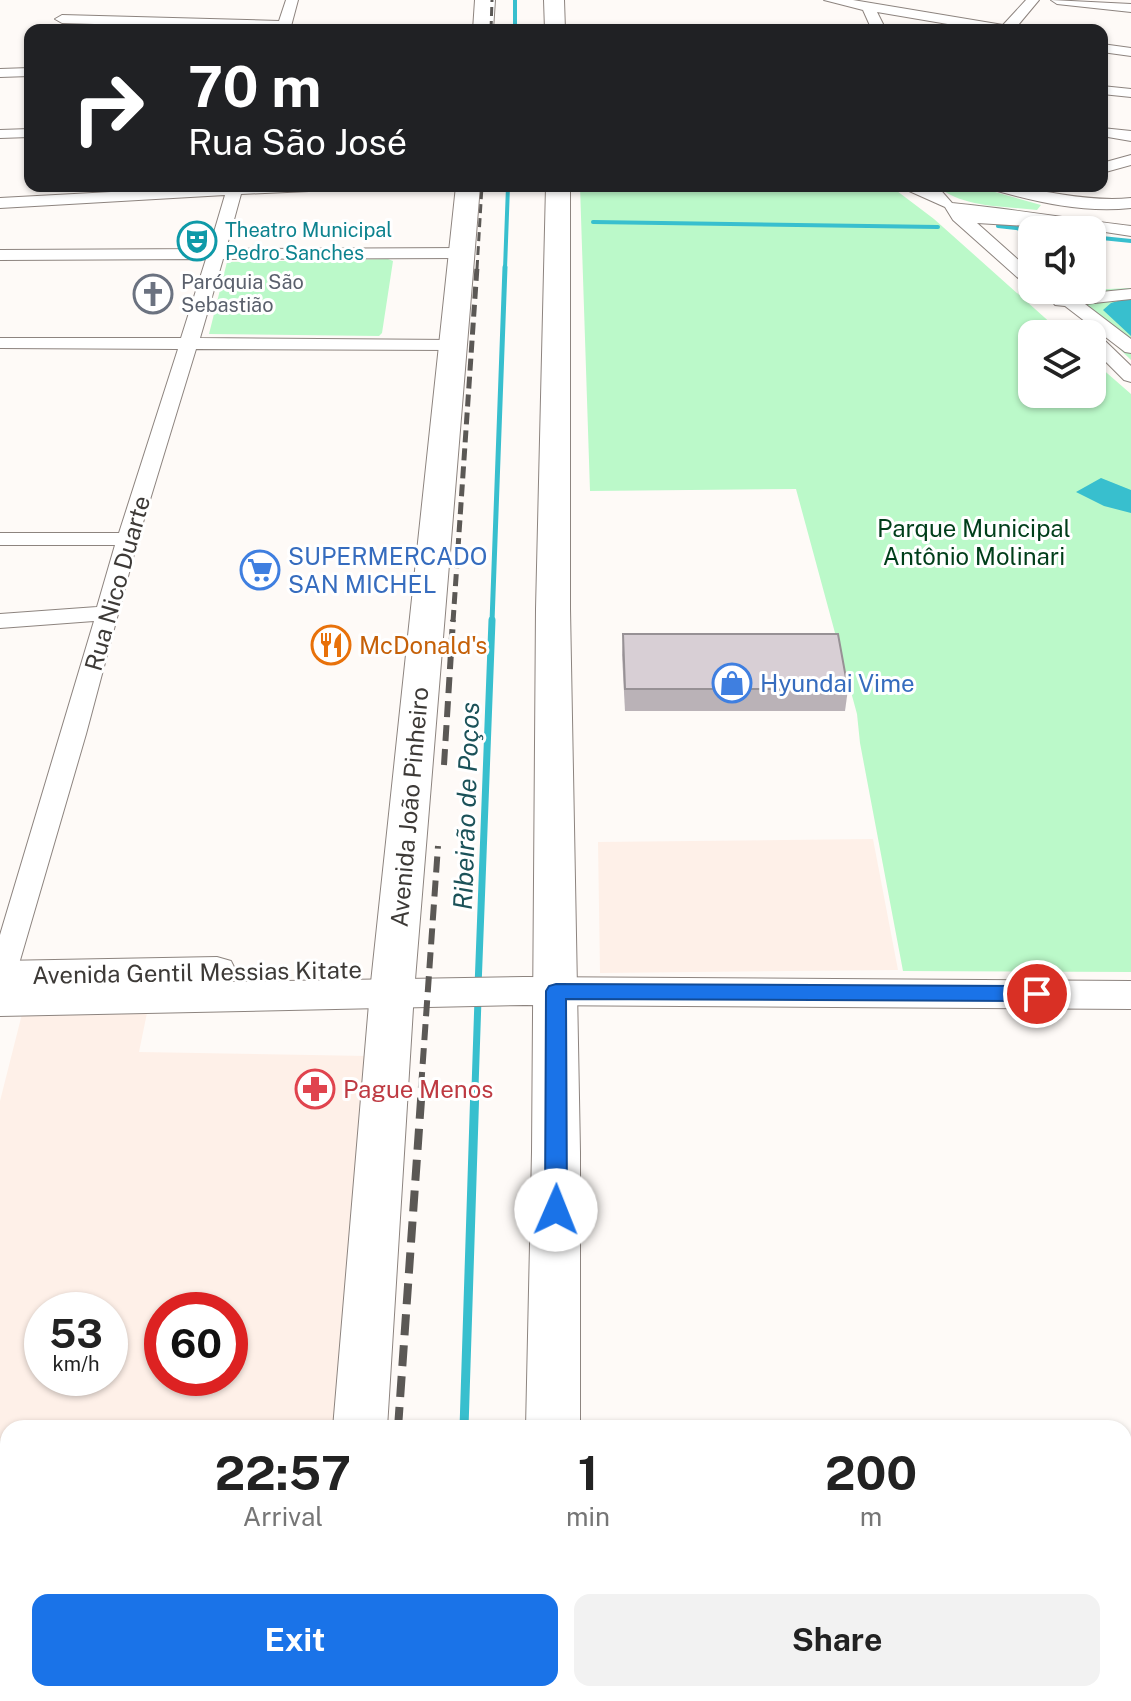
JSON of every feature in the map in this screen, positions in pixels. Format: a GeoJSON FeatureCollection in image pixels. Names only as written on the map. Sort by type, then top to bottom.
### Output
{"type":"FeatureCollection","features":[{"type":"Feature","properties":{"kind":"main road"},"geometry":{"type":"LineString","coordinates":[[483,24],[485,0]]}},
{"type":"Feature","properties":{"kind":"main road"},"geometry":{"type":"LineString","coordinates":[[554,0],[555,24]]}},
{"type":"Feature","properties":{"kind":"main road","name":"Avenida João Pinheiro"},"geometry":{"type":"LineString","coordinates":[[361,1420],[406,984],[452,345],[467,192]]}},
{"type":"Feature","properties":{"kind":"main road"},"geometry":{"type":"LineString","coordinates":[[553,1420],[540,991],[553,609],[558,192]]}},
{"type":"Feature","properties":{"kind":"street"},"geometry":{"type":"LineString","coordinates":[[60,0],[57,16],[208,24]]}},
{"type":"Feature","properties":{"kind":"street"},"geometry":{"type":"LineString","coordinates":[[285,24],[292,0]]}},
{"type":"Feature","properties":{"kind":"street"},"geometry":{"type":"LineString","coordinates":[[830,0],[974,24]]}},
{"type":"Feature","properties":{"kind":"street"},"geometry":{"type":"LineString","coordinates":[[1011,24],[1033,0]]}},
{"type":"Feature","properties":{"kind":"street"},"geometry":{"type":"LineString","coordinates":[[1057,0],[1131,6]]}},
{"type":"Feature","properties":{"kind":"street"},"geometry":{"type":"LineString","coordinates":[[1087,0],[1131,6]]}},
{"type":"Feature","properties":{"kind":"street"},"geometry":{"type":"LineString","coordinates":[[869,8],[876,24]]}},
{"type":"Feature","properties":{"kind":"street"},"geometry":{"type":"LineString","coordinates":[[1108,49],[1131,52]]}},
{"type":"Feature","properties":{"kind":"street"},"geometry":{"type":"LineString","coordinates":[[0,73],[24,72]]}},
{"type":"Feature","properties":{"kind":"street"},"geometry":{"type":"LineString","coordinates":[[1108,91],[1131,93]]}},
{"type":"Feature","properties":{"kind":"street"},"geometry":{"type":"LineString","coordinates":[[0,134],[24,133]]}},
{"type":"Feature","properties":{"kind":"street"},"geometry":{"type":"LineString","coordinates":[[1108,133],[1131,136]]}},
{"type":"Feature","properties":{"kind":"street"},"geometry":{"type":"LineString","coordinates":[[1108,166],[1131,160]]}},
{"type":"Feature","properties":{"kind":"street"},"geometry":{"type":"LineString","coordinates":[[0,203],[172,192]]}},
{"type":"Feature","properties":{"kind":"street","name":"Rua Nico Duarte"},"geometry":{"type":"LineString","coordinates":[[0,983],[127,539],[234,192]]}},
{"type":"Feature","properties":{"kind":"street"},"geometry":{"type":"LineString","coordinates":[[918,192],[952,209],[1041,224],[1053,222],[1131,231]]}},
{"type":"Feature","properties":{"kind":"street"},"geometry":{"type":"LineString","coordinates":[[934,192],[1018,268]]}},
{"type":"Feature","properties":{"kind":"street"},"geometry":{"type":"LineString","coordinates":[[1018,192],[1054,202],[1094,206],[1131,203]]}},
{"type":"Feature","properties":{"kind":"street"},"geometry":{"type":"LineString","coordinates":[[0,255],[462,253]]}},
{"type":"Feature","properties":{"kind":"street"},"geometry":{"type":"LineString","coordinates":[[1106,283],[1131,282]]}},
{"type":"Feature","properties":{"kind":"street"},"geometry":{"type":"LineString","coordinates":[[1106,295],[1131,294]]}},
{"type":"Feature","properties":{"kind":"street"},"geometry":{"type":"LineString","coordinates":[[1061,304],[1075,320]]}},
{"type":"Feature","properties":{"kind":"street"},"geometry":{"type":"LineString","coordinates":[[1065,304],[1131,348]]}},
{"type":"Feature","properties":{"kind":"street"},"geometry":{"type":"LineString","coordinates":[[0,343],[452,345]]}},
{"type":"Feature","properties":{"kind":"street"},"geometry":{"type":"LineString","coordinates":[[1106,352],[1131,376]]}},
{"type":"Feature","properties":{"kind":"street"},"geometry":{"type":"LineString","coordinates":[[0,539],[127,539]]}},
{"type":"Feature","properties":{"kind":"street"},"geometry":{"type":"LineString","coordinates":[[0,621],[107,613]]}},
{"type":"Feature","properties":{"kind":"street","name":"Avenida Gentil Messias Kitate"},"geometry":{"type":"LineString","coordinates":[[0,983],[406,984],[540,991],[1131,995]]}},
{"type":"Feature","properties":{"kind":"shaded area"},"geometry":{"type":"Polygon","coordinates":[[[873,839],[898,970],[600,973],[598,842],[873,839]]]}},
{"type":"Feature","properties":{"kind":"shaded area"},"geometry":{"type":"Polygon","coordinates":[[[148,1008],[139,1052],[368,1056],[336,1420],[0,1420],[0,1101],[22,1014],[148,1008]]]}},
{"type":"Feature","properties":{"kind":"green space","name":"Parque Municipal Antônio Molinari"},"geometry":{"type":"Polygon","coordinates":[[[580,192],[898,192],[934,219],[1018,294],[1018,304],[1029,304],[1047,320],[1018,320],[1018,408],[1106,408],[1106,372],[1131,394],[1131,972],[903,971],[857,714],[796,489],[590,491],[580,192]]]}},
{"type":"Feature","properties":{"kind":"green space"},"geometry":{"type":"Polygon","coordinates":[[[995,192],[1041,205],[1037,210],[984,205],[947,193],[995,192]]]}},
{"type":"Feature","properties":{"kind":"green space"},"geometry":{"type":"Polygon","coordinates":[[[393,261],[379,336],[209,334],[227,262],[393,261]]]}},
{"type":"Feature","properties":{"kind":"green space"},"geometry":{"type":"Polygon","coordinates":[[[1131,288],[1131,360],[1106,336],[1106,320],[1090,320],[1073,304],[1106,304],[1106,289],[1131,288]]]}},
{"type":"Feature","properties":{"kind":"water"},"geometry":{"type":"Polygon","coordinates":[[[1131,297],[1131,336],[1103,310],[1111,303],[1131,297]]]}},
{"type":"Feature","properties":{"kind":"water"},"geometry":{"type":"Polygon","coordinates":[[[1101,478],[1131,490],[1131,513],[1104,506],[1076,492],[1101,478]]]}},
{"type":"Feature","properties":{"kind":"building"},"geometry":{"type":"Polygon","coordinates":[[[623,634],[838,634],[848,689],[625,689],[623,634]]]}},
{"type":"Feature","properties":{"kind":"waterway","name":"Ribeirão de Poços"},"geometry":{"type":"LineString","coordinates":[[515,0],[515,24]]}},
{"type":"Feature","properties":{"kind":"waterway","name":"Ribeirão de Poços"},"geometry":{"type":"LineString","coordinates":[[505,269],[508,192]]}},
{"type":"Feature","properties":{"kind":"waterway"},"geometry":{"type":"LineString","coordinates":[[593,222],[938,227]]}},
{"type":"Feature","properties":{"kind":"waterway"},"geometry":{"type":"LineString","coordinates":[[998,226],[1018,228]]}},
{"type":"Feature","properties":{"kind":"waterway"},"geometry":{"type":"LineString","coordinates":[[1106,238],[1131,241]]}},
{"type":"Feature","properties":{"kind":"waterway","name":"Ribeirão de Poços"},"geometry":{"type":"LineString","coordinates":[[492,622],[505,267]]}},
{"type":"Feature","properties":{"kind":"waterway","name":"Ribeirão de Poços"},"geometry":{"type":"LineString","coordinates":[[478,987],[492,620]]}},
{"type":"Feature","properties":{"kind":"waterway","name":"Ribeirão de Poços"},"geometry":{"type":"LineString","coordinates":[[475,1088],[478,999]]}},
{"type":"Feature","properties":{"kind":"waterway","name":"Ribeirão de Poços"},"geometry":{"type":"LineString","coordinates":[[464,1420],[475,1086]]}},
{"type":"Feature","properties":{"kind":"railway"},"geometry":{"type":"LineString","coordinates":[[491,24],[492,0]]}},
{"type":"Feature","properties":{"kind":"railway"},"geometry":{"type":"LineString","coordinates":[[477,269],[482,192]]}},
{"type":"Feature","properties":{"kind":"railway"},"geometry":{"type":"LineString","coordinates":[[453,622],[477,267]]}},
{"type":"Feature","properties":{"kind":"railway"},"geometry":{"type":"LineString","coordinates":[[444,765],[453,620]]}},
{"type":"Feature","properties":{"kind":"railway"},"geometry":{"type":"LineString","coordinates":[[421,1088],[438,846]]}},
{"type":"Feature","properties":{"kind":"railway"},"geometry":{"type":"LineString","coordinates":[[399,1420],[422,1086]]}},
{"type":"Feature","properties":{"kind":"place","name":"Theatro Municipal Pedro Sanches"},"geometry":{"type":"Point","coordinates":[197,241]}},
{"type":"Feature","properties":{"kind":"place","name":"Paróquia São Sebastião"},"geometry":{"type":"Point","coordinates":[153,294]}},
{"type":"Feature","properties":{"kind":"place","name":"SUPERMERCADO SAN MICHEL"},"geometry":{"type":"Point","coordinates":[260,570]}},
{"type":"Feature","properties":{"kind":"place","name":"McDonald's"},"geometry":{"type":"Point","coordinates":[331,645]}},
{"type":"Feature","properties":{"kind":"place","name":"Hyundai Vime"},"geometry":{"type":"Point","coordinates":[732,683]}},
{"type":"Feature","properties":{"kind":"place","name":"Pague Menos"},"geometry":{"type":"Point","coordinates":[315,1089]}},
{"type":"Feature","properties":{"kind":"route"},"geometry":{"type":"LineString","coordinates":[[556,1210],[556,991],[1037,994]]}}]}
